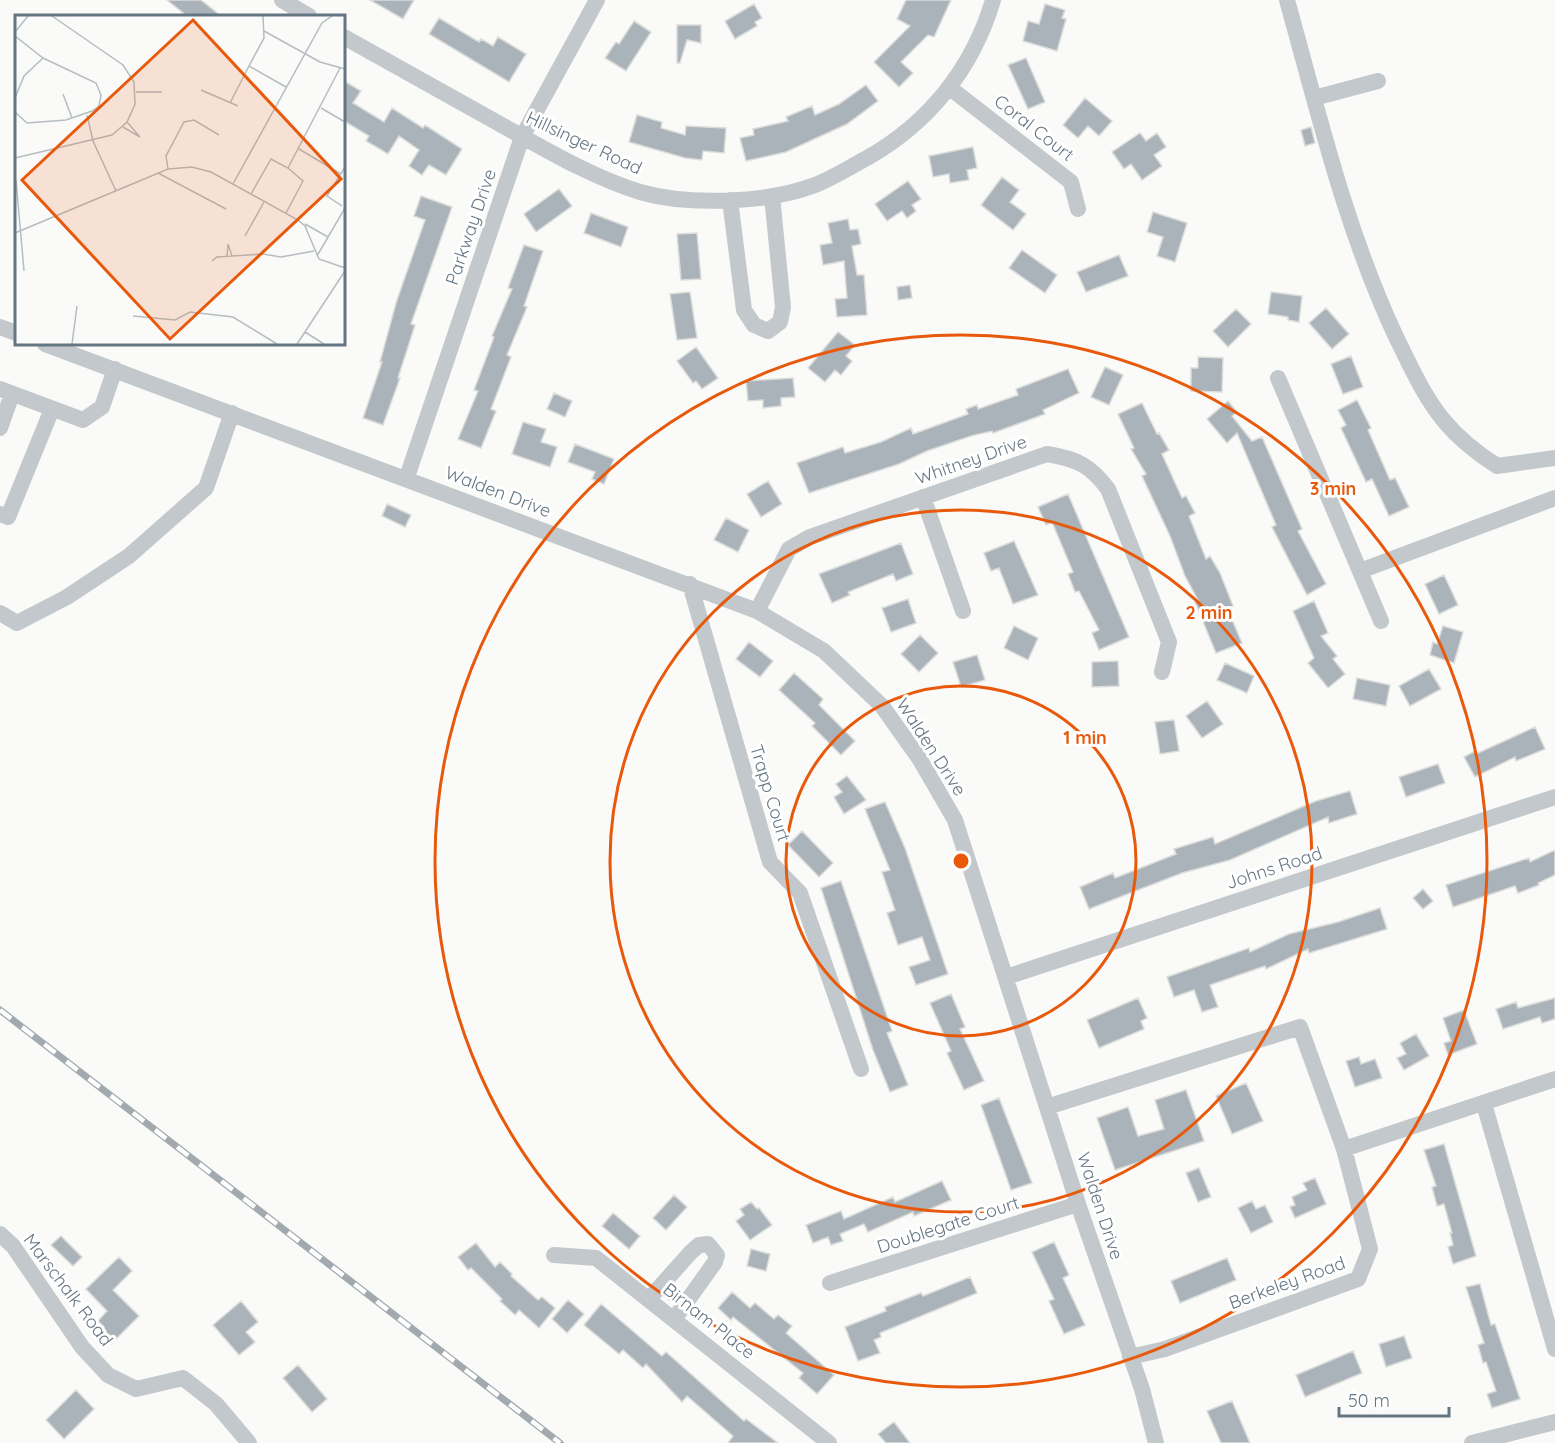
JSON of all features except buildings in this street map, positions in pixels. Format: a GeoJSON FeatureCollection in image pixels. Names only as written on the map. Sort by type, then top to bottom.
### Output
{"type":"FeatureCollection","features":[{"type":"Feature","properties":{"kind":"street"},"geometry":{"type":"LineString","coordinates":[[282,0],[307,15]]}},
{"type":"Feature","properties":{"kind":"street","name":"Parkway Drive"},"geometry":{"type":"LineString","coordinates":[[407,477],[522,137],[597,0]]}},
{"type":"Feature","properties":{"kind":"street","name":"Hillsinger Road"},"geometry":{"type":"LineString","coordinates":[[345,37],[576,165],[641,192],[687,199],[730,200],[772,196],[814,185],[894,143],[950,88],[969,62],[984,33],[993,0]]}},
{"type":"Feature","properties":{"kind":"street"},"geometry":{"type":"LineString","coordinates":[[1287,0],[1348,220],[1385,312],[1419,383],[1444,422],[1470,448],[1497,466],[1555,458]]}},
{"type":"Feature","properties":{"kind":"street"},"geometry":{"type":"LineString","coordinates":[[1314,98],[1378,81]]}},
{"type":"Feature","properties":{"kind":"street","name":"Coral Court"},"geometry":{"type":"LineString","coordinates":[[950,88],[1071,182],[1078,209]]}},
{"type":"Feature","properties":{"kind":"street"},"geometry":{"type":"LineString","coordinates":[[730,200],[744,310],[754,325],[768,331],[780,322],[783,307],[772,196]]}},
{"type":"Feature","properties":{"kind":"street"},"geometry":{"type":"LineString","coordinates":[[0,327],[15,333]]}},
{"type":"Feature","properties":{"kind":"street","name":"Walden Drive"},"geometry":{"type":"LineString","coordinates":[[48,345],[407,477],[757,611],[824,651],[882,706],[919,758],[955,820],[1156,1443]]}},
{"type":"Feature","properties":{"kind":"street"},"geometry":{"type":"LineString","coordinates":[[0,428],[6,392],[83,420],[102,407],[115,369]]}},
{"type":"Feature","properties":{"kind":"street"},"geometry":{"type":"LineString","coordinates":[[1278,378],[1381,621]]}},
{"type":"Feature","properties":{"kind":"street"},"geometry":{"type":"LineString","coordinates":[[0,514],[8,517],[52,409]]}},
{"type":"Feature","properties":{"kind":"street"},"geometry":{"type":"LineString","coordinates":[[0,613],[17,623],[67,597],[129,556],[206,488],[232,413]]}},
{"type":"Feature","properties":{"kind":"street","name":"Whitney Drive"},"geometry":{"type":"LineString","coordinates":[[757,611],[789,549],[810,537],[1047,454],[1072,458],[1095,472],[1108,489],[1169,642],[1162,672]]}},
{"type":"Feature","properties":{"kind":"street"},"geometry":{"type":"LineString","coordinates":[[923,497],[963,611]]}},
{"type":"Feature","properties":{"kind":"street"},"geometry":{"type":"LineString","coordinates":[[1360,571],[1555,498]]}},
{"type":"Feature","properties":{"kind":"street","name":"Trapp Court"},"geometry":{"type":"LineString","coordinates":[[690,584],[770,862],[800,893],[861,1069]]}},
{"type":"Feature","properties":{"kind":"street","name":"Johns Road"},"geometry":{"type":"LineString","coordinates":[[1006,977],[1555,797]]}},
{"type":"Feature","properties":{"kind":"street"},"geometry":{"type":"LineString","coordinates":[[1047,1107],[1300,1027],[1344,1149],[1555,1079]]}},
{"type":"Feature","properties":{"kind":"street"},"geometry":{"type":"LineString","coordinates":[[1484,1104],[1555,1349]]}},
{"type":"Feature","properties":{"kind":"street","name":"Berkeley Road"},"geometry":{"type":"LineString","coordinates":[[1130,1357],[1165,1348],[1359,1279],[1370,1249],[1344,1149]]}},
{"type":"Feature","properties":{"kind":"street","name":"Doublegate Court"},"geometry":{"type":"LineString","coordinates":[[830,1282],[1077,1204]]}},
{"type":"Feature","properties":{"kind":"street","name":"Marschalk Road"},"geometry":{"type":"LineString","coordinates":[[0,1234],[13,1246],[82,1347],[108,1374],[136,1389],[183,1378],[216,1404],[249,1443]]}},
{"type":"Feature","properties":{"kind":"street"},"geometry":{"type":"LineString","coordinates":[[649,1299],[691,1252],[699,1245],[708,1244],[717,1255],[715,1262],[675,1318]]}},
{"type":"Feature","properties":{"kind":"street","name":"Birnam Place"},"geometry":{"type":"LineString","coordinates":[[554,1255],[596,1258],[675,1318],[829,1443]]}},
{"type":"Feature","properties":{"kind":"street"},"geometry":{"type":"LineString","coordinates":[[1472,1443],[1555,1422]]}},
{"type":"Feature","properties":{"kind":"railway"},"geometry":{"type":"LineString","coordinates":[[0,1010],[560,1443]]}}]}
